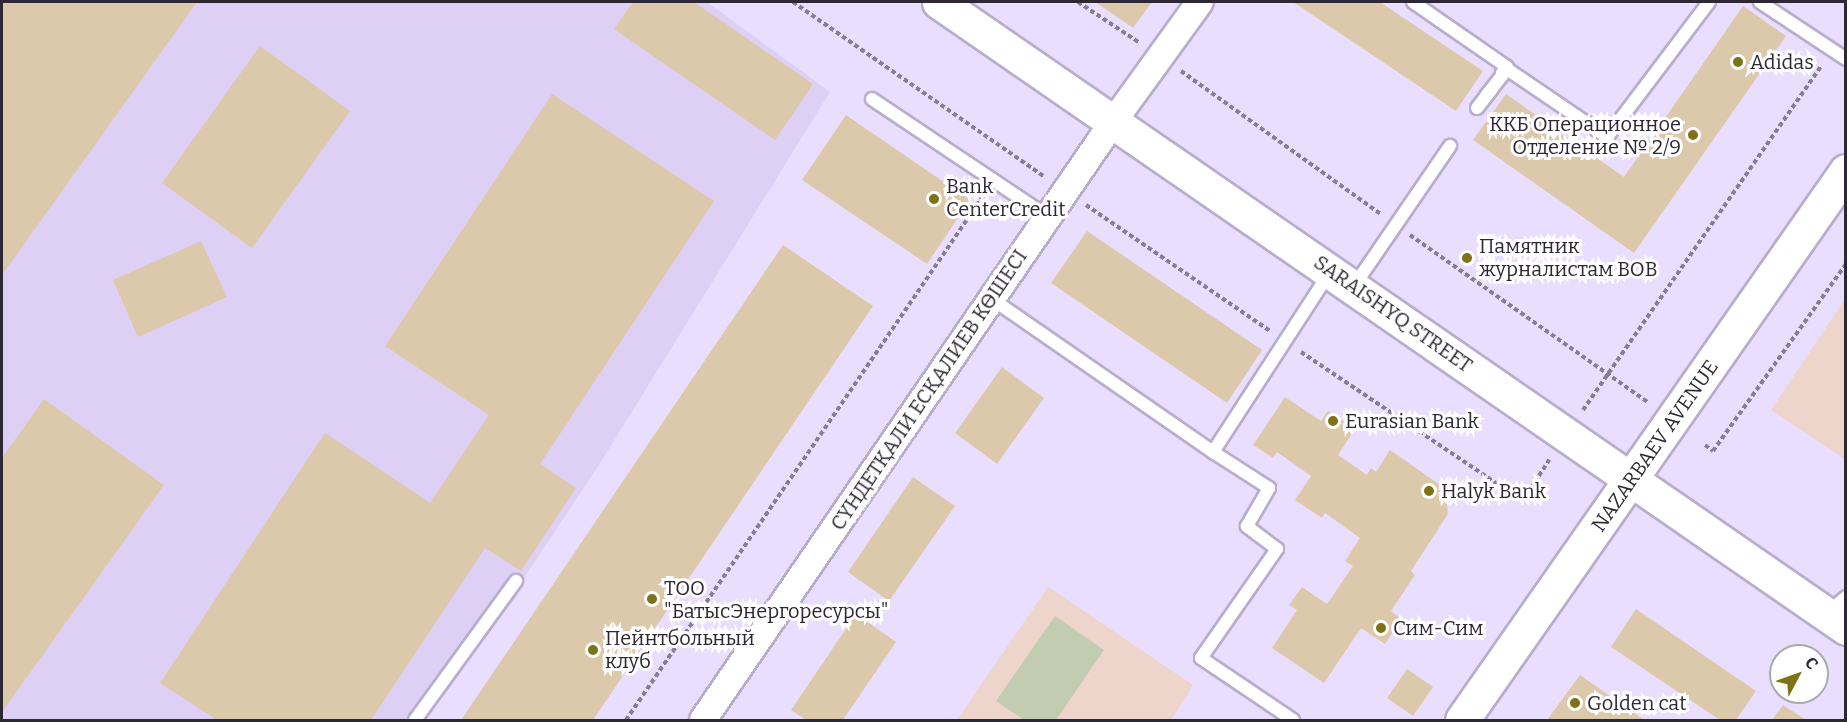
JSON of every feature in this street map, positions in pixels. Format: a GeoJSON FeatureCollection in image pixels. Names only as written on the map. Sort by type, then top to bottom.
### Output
{"type":"FeatureCollection","features":[{"type":"Feature","properties":{"kind":"street","name":"SARAISHYQ STREET"},"geometry":{"type":"LineString","coordinates":[[939,2],[1632,479],[1839,613]]}},
{"type":"Feature","properties":{"kind":"street","name":"СҮНДЕТҚАЛИ ЕСҚАЛИЕВ КӨШЕСІ"},"geometry":{"type":"LineString","coordinates":[[703,720],[1065,191],[1200,2]]}},
{"type":"Feature","properties":{"kind":"street","name":"NAZARBAEV AVENUE"},"geometry":{"type":"LineString","coordinates":[[1462,720],[1845,171]]}},
{"type":"Feature","properties":{"kind":"lane"},"geometry":{"type":"LineString","coordinates":[[1413,2],[1507,68],[1477,108]]}},
{"type":"Feature","properties":{"kind":"lane"},"geometry":{"type":"LineString","coordinates":[[1486,96],[1507,69],[1607,137],[1709,2]]}},
{"type":"Feature","properties":{"kind":"lane"},"geometry":{"type":"LineString","coordinates":[[1760,2],[1845,59]]}},
{"type":"Feature","properties":{"kind":"lane"},"geometry":{"type":"LineString","coordinates":[[872,99],[1048,217]]}},
{"type":"Feature","properties":{"kind":"lane"},"geometry":{"type":"LineString","coordinates":[[1213,452],[1285,341],[1396,225],[1450,146]]}},
{"type":"Feature","properties":{"kind":"lane"},"geometry":{"type":"LineString","coordinates":[[992,299],[1213,452],[1269,488],[1247,526],[1276,549],[1200,658],[1293,720]]}},
{"type":"Feature","properties":{"kind":"lane"},"geometry":{"type":"LineString","coordinates":[[415,720],[516,581]]}},
{"type":"Feature","properties":{"kind":"path"},"geometry":{"type":"LineString","coordinates":[[793,2],[1065,191],[1523,501],[1551,457]]}},
{"type":"Feature","properties":{"kind":"path"},"geometry":{"type":"LineString","coordinates":[[1078,2],[1160,56],[1648,402]]}},
{"type":"Feature","properties":{"kind":"path"},"geometry":{"type":"LineString","coordinates":[[1582,411],[1832,50]]}},
{"type":"Feature","properties":{"kind":"path"},"geometry":{"type":"LineString","coordinates":[[626,720],[993,180]]}},
{"type":"Feature","properties":{"kind":"path"},"geometry":{"type":"LineString","coordinates":[[1705,445],[1713,451],[1845,264]]}},
{"type":"Feature","properties":{"kind":"shaded area"},"geometry":{"type":"Polygon","coordinates":[[[2,2],[707,2],[830,92],[602,460],[514,593],[423,720],[2,720],[2,2]]]}},
{"type":"Feature","properties":{"kind":"shaded area"},"geometry":{"type":"Polygon","coordinates":[[[1845,299],[1845,459],[1771,410],[1845,299]]]}},
{"type":"Feature","properties":{"kind":"shaded area"},"geometry":{"type":"Polygon","coordinates":[[[1048,587],[1193,685],[1171,720],[957,720],[1048,587]]]}},
{"type":"Feature","properties":{"kind":"green space"},"geometry":{"type":"Polygon","coordinates":[[[1055,616],[1104,650],[1056,720],[1024,720],[996,701],[1055,616]]]}},
{"type":"Feature","properties":{"kind":"building"},"geometry":{"type":"Polygon","coordinates":[[[2,2],[197,2],[2,275],[2,2]]]}},
{"type":"Feature","properties":{"kind":"building"},"geometry":{"type":"Polygon","coordinates":[[[633,2],[694,2],[813,84],[775,140],[614,29],[633,2]]]}},
{"type":"Feature","properties":{"kind":"building"},"geometry":{"type":"Polygon","coordinates":[[[1095,2],[1152,2],[1133,28],[1095,2]]]}},
{"type":"Feature","properties":{"kind":"building"},"geometry":{"type":"Polygon","coordinates":[[[1293,2],[1380,2],[1483,71],[1456,111],[1293,2]]]}},
{"type":"Feature","properties":{"kind":"building"},"geometry":{"type":"Polygon","coordinates":[[[1743,6],[1786,36],[1634,253],[1473,140],[1506,94],[1624,177],[1743,6]]]}},
{"type":"Feature","properties":{"kind":"building"},"geometry":{"type":"Polygon","coordinates":[[[260,46],[350,111],[252,248],[162,183],[260,46]]]}},
{"type":"Feature","properties":{"kind":"building"},"geometry":{"type":"Polygon","coordinates":[[[552,94],[714,201],[540,464],[576,488],[521,571],[485,548],[371,720],[217,720],[160,683],[325,433],[430,503],[489,415],[385,346],[552,94]]]}},
{"type":"Feature","properties":{"kind":"building"},"geometry":{"type":"Polygon","coordinates":[[[846,115],[970,200],[927,264],[802,180],[846,115]]]}},
{"type":"Feature","properties":{"kind":"building"},"geometry":{"type":"Polygon","coordinates":[[[1087,231],[1262,350],[1227,403],[1051,283],[1087,231]]]}},
{"type":"Feature","properties":{"kind":"building"},"geometry":{"type":"Polygon","coordinates":[[[201,241],[227,297],[138,337],[113,280],[201,241]]]}},
{"type":"Feature","properties":{"kind":"building"},"geometry":{"type":"Polygon","coordinates":[[[783,245],[873,306],[593,720],[461,720],[783,245]]]}},
{"type":"Feature","properties":{"kind":"building"},"geometry":{"type":"Polygon","coordinates":[[[1002,367],[1044,398],[997,464],[955,433],[1002,367]]]}},
{"type":"Feature","properties":{"kind":"building"},"geometry":{"type":"Polygon","coordinates":[[[1285,397],[1321,421],[1328,411],[1355,429],[1338,455],[1367,475],[1371,468],[1376,472],[1390,450],[1446,489],[1448,514],[1411,571],[1415,575],[1391,611],[1401,619],[1385,644],[1361,628],[1324,683],[1272,648],[1297,610],[1289,605],[1302,587],[1327,604],[1353,566],[1345,561],[1360,538],[1325,513],[1322,518],[1295,500],[1311,476],[1277,452],[1273,458],[1253,445],[1285,397]]]}},
{"type":"Feature","properties":{"kind":"building"},"geometry":{"type":"Polygon","coordinates":[[[44,399],[164,485],[2,712],[2,458],[44,399]]]}},
{"type":"Feature","properties":{"kind":"building"},"geometry":{"type":"Polygon","coordinates":[[[913,477],[955,506],[889,601],[848,572],[913,477]]]}},
{"type":"Feature","properties":{"kind":"building"},"geometry":{"type":"Polygon","coordinates":[[[1636,609],[1756,691],[1736,720],[1720,720],[1611,647],[1636,609]]]}},
{"type":"Feature","properties":{"kind":"building"},"geometry":{"type":"Polygon","coordinates":[[[856,614],[896,642],[843,720],[806,720],[791,710],[856,614]]]}},
{"type":"Feature","properties":{"kind":"building"},"geometry":{"type":"Polygon","coordinates":[[[1407,669],[1433,687],[1413,716],[1387,698],[1407,669]]]}},
{"type":"Feature","properties":{"kind":"building"},"geometry":{"type":"Polygon","coordinates":[[[1580,675],[1644,720],[1547,720],[1580,675]]]}},
{"type":"Feature","properties":{"kind":"building"},"geometry":{"type":"Polygon","coordinates":[[[1783,705],[1806,720],[1772,720],[1783,705]]]}},
{"type":"Feature","properties":{"kind":"place","name":"Adidas"},"geometry":{"type":"Point","coordinates":[1738,62]}},
{"type":"Feature","properties":{"kind":"place","name":"ККБ Операционное Отделение № 2/9"},"geometry":{"type":"Point","coordinates":[1693,135]}},
{"type":"Feature","properties":{"kind":"place","name":"Bank CenterCredit"},"geometry":{"type":"Point","coordinates":[934,199]}},
{"type":"Feature","properties":{"kind":"place","name":"Памятник журналистам ВОВ"},"geometry":{"type":"Point","coordinates":[1467,258]}},
{"type":"Feature","properties":{"kind":"place","name":"Eurasian Bank"},"geometry":{"type":"Point","coordinates":[1333,421]}},
{"type":"Feature","properties":{"kind":"place","name":"Halyk Bank"},"geometry":{"type":"Point","coordinates":[1429,491]}},
{"type":"Feature","properties":{"kind":"place","name":"ТОО \"БатысЭнергоресурсы\""},"geometry":{"type":"Point","coordinates":[652,599]}},
{"type":"Feature","properties":{"kind":"place","name":"Сим-Сим"},"geometry":{"type":"Point","coordinates":[1381,628]}},
{"type":"Feature","properties":{"kind":"place","name":"Пейнтбольный клуб"},"geometry":{"type":"Point","coordinates":[593,650]}},
{"type":"Feature","properties":{"kind":"place","name":"Golden cat"},"geometry":{"type":"Point","coordinates":[1575,703]}}]}
